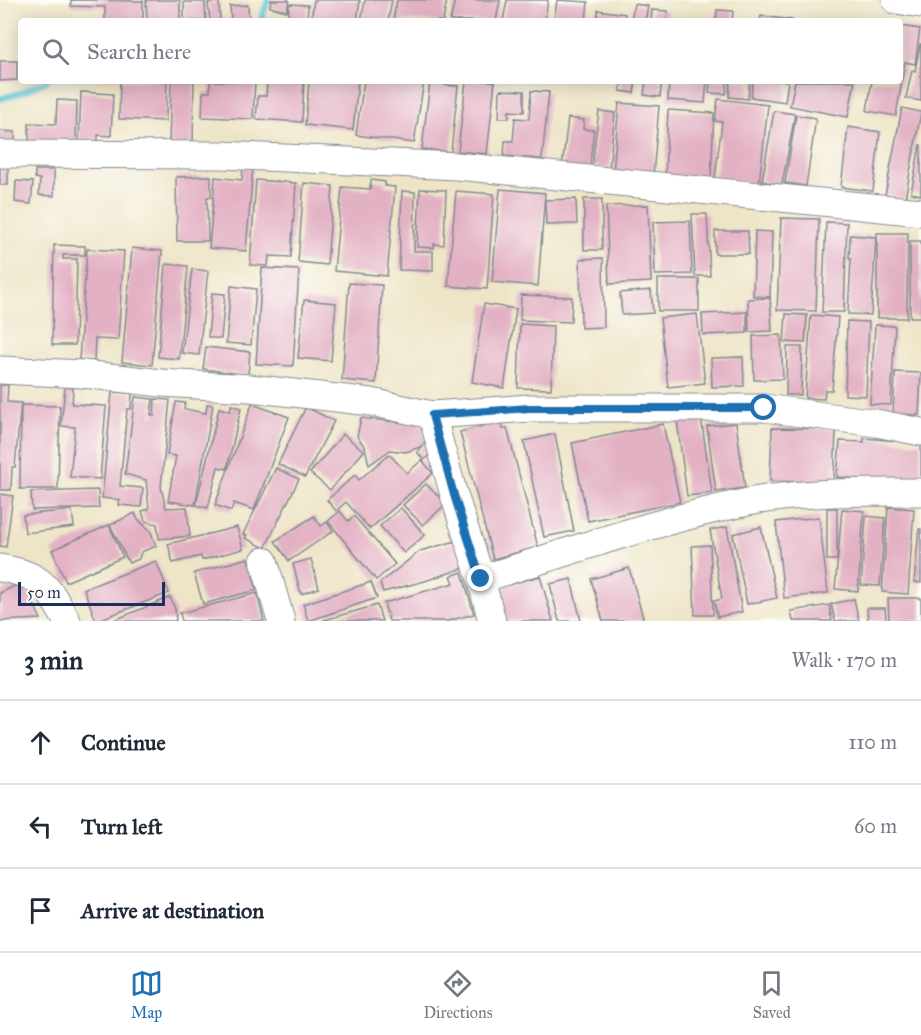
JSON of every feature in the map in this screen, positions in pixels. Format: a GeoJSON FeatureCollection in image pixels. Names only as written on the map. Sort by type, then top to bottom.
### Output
{"type":"FeatureCollection","features":[{"type":"Feature","properties":{"kind":"street"},"geometry":{"type":"LineString","coordinates":[[896,0],[921,4]]}},
{"type":"Feature","properties":{"kind":"street"},"geometry":{"type":"LineString","coordinates":[[0,154],[221,155],[457,166],[921,212]]}},
{"type":"Feature","properties":{"kind":"street"},"geometry":{"type":"LineString","coordinates":[[0,370],[83,374],[161,383],[250,388],[371,402],[432,415],[530,408],[764,408],[876,423],[921,432]]}},
{"type":"Feature","properties":{"kind":"street"},"geometry":{"type":"LineString","coordinates":[[432,415],[492,621]]}},
{"type":"Feature","properties":{"kind":"street"},"geometry":{"type":"LineString","coordinates":[[481,579],[664,524],[750,502],[838,492],[921,492]]}},
{"type":"Feature","properties":{"kind":"street"},"geometry":{"type":"LineString","coordinates":[[264,561],[281,621]]}},
{"type":"Feature","properties":{"kind":"street"},"geometry":{"type":"LineString","coordinates":[[0,568],[27,574],[39,580],[55,598],[67,621]]}},
{"type":"Feature","properties":{"kind":"building"},"geometry":{"type":"Polygon","coordinates":[[[71,0],[143,1],[143,18],[105,18],[105,7],[71,6],[71,0]]]}},
{"type":"Feature","properties":{"kind":"building"},"geometry":{"type":"Polygon","coordinates":[[[146,0],[180,0],[180,18],[147,18],[146,0]]]}},
{"type":"Feature","properties":{"kind":"building"},"geometry":{"type":"Polygon","coordinates":[[[271,0],[289,0],[287,11],[270,7],[271,0]]]}},
{"type":"Feature","properties":{"kind":"building"},"geometry":{"type":"Polygon","coordinates":[[[314,0],[360,0],[357,18],[311,18],[314,0]]]}},
{"type":"Feature","properties":{"kind":"building"},"geometry":{"type":"Polygon","coordinates":[[[365,0],[392,0],[389,18],[362,18],[365,0]]]}},
{"type":"Feature","properties":{"kind":"building"},"geometry":{"type":"Polygon","coordinates":[[[397,0],[447,0],[444,18],[394,18],[397,0]]]}},
{"type":"Feature","properties":{"kind":"building"},"geometry":{"type":"Polygon","coordinates":[[[455,0],[500,0],[497,18],[451,18],[455,0]]]}},
{"type":"Feature","properties":{"kind":"building"},"geometry":{"type":"Polygon","coordinates":[[[507,0],[548,0],[545,18],[504,18],[507,0]]]}},
{"type":"Feature","properties":{"kind":"building"},"geometry":{"type":"Polygon","coordinates":[[[557,0],[588,2],[586,18],[554,18],[557,0]]]}},
{"type":"Feature","properties":{"kind":"building"},"geometry":{"type":"Polygon","coordinates":[[[184,2],[205,2],[206,18],[184,18],[184,2]]]}},
{"type":"Feature","properties":{"kind":"building"},"geometry":{"type":"Polygon","coordinates":[[[219,2],[220,18],[210,18],[208,3],[219,2]]]}},
{"type":"Feature","properties":{"kind":"building"},"geometry":{"type":"Polygon","coordinates":[[[289,4],[308,5],[307,18],[288,18],[289,4]]]}},
{"type":"Feature","properties":{"kind":"building"},"geometry":{"type":"Polygon","coordinates":[[[634,4],[648,6],[646,18],[632,18],[634,4]]]}},
{"type":"Feature","properties":{"kind":"building"},"geometry":{"type":"Polygon","coordinates":[[[248,5],[249,18],[231,18],[230,6],[248,5]]]}},
{"type":"Feature","properties":{"kind":"building"},"geometry":{"type":"Polygon","coordinates":[[[598,10],[625,14],[624,18],[597,18],[598,10]]]}},
{"type":"Feature","properties":{"kind":"building"},"geometry":{"type":"Polygon","coordinates":[[[652,10],[668,11],[667,18],[651,18],[652,10]]]}},
{"type":"Feature","properties":{"kind":"building"},"geometry":{"type":"Polygon","coordinates":[[[717,10],[733,11],[732,18],[716,18],[717,10]]]}},
{"type":"Feature","properties":{"kind":"building"},"geometry":{"type":"Polygon","coordinates":[[[903,26],[920,29],[915,64],[905,62],[903,74],[903,26]]]}},
{"type":"Feature","properties":{"kind":"building"},"geometry":{"type":"Polygon","coordinates":[[[920,44],[921,101],[906,98],[912,70],[915,71],[920,44]]]}},
{"type":"Feature","properties":{"kind":"building"},"geometry":{"type":"Polygon","coordinates":[[[0,61],[17,61],[17,80],[0,81],[0,61]]]}},
{"type":"Feature","properties":{"kind":"building"},"geometry":{"type":"Polygon","coordinates":[[[120,84],[167,84],[166,121],[119,119],[120,84]]]}},
{"type":"Feature","properties":{"kind":"building"},"geometry":{"type":"Polygon","coordinates":[[[171,84],[194,84],[193,145],[169,145],[171,84]]]}},
{"type":"Feature","properties":{"kind":"building"},"geometry":{"type":"Polygon","coordinates":[[[210,84],[255,84],[253,119],[202,117],[203,92],[210,92],[210,84]]]}},
{"type":"Feature","properties":{"kind":"building"},"geometry":{"type":"Polygon","coordinates":[[[267,84],[304,84],[302,122],[256,119],[258,96],[266,96],[267,84]]]}},
{"type":"Feature","properties":{"kind":"building"},"geometry":{"type":"Polygon","coordinates":[[[309,84],[358,84],[353,130],[305,125],[309,84]]]}},
{"type":"Feature","properties":{"kind":"building"},"geometry":{"type":"Polygon","coordinates":[[[364,84],[424,84],[414,143],[356,135],[364,84]]]}},
{"type":"Feature","properties":{"kind":"building"},"geometry":{"type":"Polygon","coordinates":[[[430,84],[458,86],[451,152],[422,149],[430,84]]]}},
{"type":"Feature","properties":{"kind":"building"},"geometry":{"type":"Polygon","coordinates":[[[466,84],[495,84],[487,154],[458,151],[466,84]]]}},
{"type":"Feature","properties":{"kind":"building"},"geometry":{"type":"Polygon","coordinates":[[[621,84],[636,84],[634,93],[620,91],[621,84]]]}},
{"type":"Feature","properties":{"kind":"building"},"geometry":{"type":"Polygon","coordinates":[[[646,84],[662,84],[660,97],[644,95],[646,84]]]}},
{"type":"Feature","properties":{"kind":"building"},"geometry":{"type":"Polygon","coordinates":[[[669,84],[707,84],[705,103],[668,100],[669,84]]]}},
{"type":"Feature","properties":{"kind":"building"},"geometry":{"type":"Polygon","coordinates":[[[710,84],[727,84],[726,94],[709,93],[710,84]]]}},
{"type":"Feature","properties":{"kind":"building"},"geometry":{"type":"Polygon","coordinates":[[[730,84],[750,84],[748,99],[729,97],[730,84]]]}},
{"type":"Feature","properties":{"kind":"building"},"geometry":{"type":"Polygon","coordinates":[[[753,84],[788,84],[785,102],[751,97],[753,84]]]}},
{"type":"Feature","properties":{"kind":"building"},"geometry":{"type":"Polygon","coordinates":[[[794,84],[854,84],[848,117],[790,106],[794,84]]]}},
{"type":"Feature","properties":{"kind":"building"},"geometry":{"type":"Polygon","coordinates":[[[872,84],[901,84],[896,116],[867,111],[872,84]]]}},
{"type":"Feature","properties":{"kind":"building"},"geometry":{"type":"Polygon","coordinates":[[[500,90],[524,91],[524,112],[509,111],[509,118],[499,118],[500,90]]]}},
{"type":"Feature","properties":{"kind":"building"},"geometry":{"type":"Polygon","coordinates":[[[531,91],[549,92],[542,159],[504,156],[505,141],[513,141],[515,118],[529,119],[531,91]]]}},
{"type":"Feature","properties":{"kind":"building"},"geometry":{"type":"Polygon","coordinates":[[[81,92],[113,94],[111,136],[98,135],[98,142],[79,141],[81,92]]]}},
{"type":"Feature","properties":{"kind":"building"},"geometry":{"type":"Polygon","coordinates":[[[718,99],[768,105],[759,184],[715,178],[722,122],[715,121],[718,99]]]}},
{"type":"Feature","properties":{"kind":"building"},"geometry":{"type":"Polygon","coordinates":[[[57,100],[77,101],[76,144],[29,143],[29,123],[56,124],[57,100]]]}},
{"type":"Feature","properties":{"kind":"building"},"geometry":{"type":"Polygon","coordinates":[[[619,103],[659,106],[653,176],[613,173],[619,103]]]}},
{"type":"Feature","properties":{"kind":"building"},"geometry":{"type":"Polygon","coordinates":[[[902,108],[921,112],[905,199],[885,195],[902,108]]]}},
{"type":"Feature","properties":{"kind":"building"},"geometry":{"type":"Polygon","coordinates":[[[668,110],[714,113],[711,178],[665,176],[668,110]]]}},
{"type":"Feature","properties":{"kind":"building"},"geometry":{"type":"Polygon","coordinates":[[[599,111],[615,113],[609,168],[592,166],[599,111]]]}},
{"type":"Feature","properties":{"kind":"building"},"geometry":{"type":"Polygon","coordinates":[[[774,111],[795,114],[782,185],[762,181],[774,111]]]}},
{"type":"Feature","properties":{"kind":"building"},"geometry":{"type":"Polygon","coordinates":[[[796,115],[816,118],[806,186],[785,183],[796,115]]]}},
{"type":"Feature","properties":{"kind":"building"},"geometry":{"type":"Polygon","coordinates":[[[568,118],[584,120],[583,129],[594,130],[589,171],[562,168],[568,118]]]}},
{"type":"Feature","properties":{"kind":"building"},"geometry":{"type":"Polygon","coordinates":[[[848,127],[880,132],[873,191],[841,187],[848,127]]]}},
{"type":"Feature","properties":{"kind":"building"},"geometry":{"type":"Polygon","coordinates":[[[0,131],[15,132],[15,144],[0,143],[0,131]]]}},
{"type":"Feature","properties":{"kind":"building"},"geometry":{"type":"Polygon","coordinates":[[[921,145],[921,195],[911,193],[921,145]]]}},
{"type":"Feature","properties":{"kind":"building"},"geometry":{"type":"Polygon","coordinates":[[[0,162],[8,162],[8,185],[0,185],[0,162]]]}},
{"type":"Feature","properties":{"kind":"building"},"geometry":{"type":"Polygon","coordinates":[[[243,167],[253,168],[246,251],[209,248],[215,177],[242,180],[243,167]]]}},
{"type":"Feature","properties":{"kind":"building"},"geometry":{"type":"Polygon","coordinates":[[[35,170],[54,170],[54,196],[39,195],[40,179],[35,178],[35,170]]]}},
{"type":"Feature","properties":{"kind":"building"},"geometry":{"type":"Polygon","coordinates":[[[211,176],[211,197],[207,197],[208,241],[177,241],[176,177],[211,176]]]}},
{"type":"Feature","properties":{"kind":"building"},"geometry":{"type":"Polygon","coordinates":[[[256,180],[296,183],[291,257],[269,256],[268,266],[250,265],[256,180]]]}},
{"type":"Feature","properties":{"kind":"building"},"geometry":{"type":"Polygon","coordinates":[[[371,180],[385,182],[385,186],[395,187],[387,276],[334,271],[342,187],[370,189],[371,180]]]}},
{"type":"Feature","properties":{"kind":"building"},"geometry":{"type":"Polygon","coordinates":[[[16,181],[33,182],[31,204],[15,202],[16,181]]]}},
{"type":"Feature","properties":{"kind":"building"},"geometry":{"type":"Polygon","coordinates":[[[304,183],[333,186],[327,265],[298,262],[304,183]]]}},
{"type":"Feature","properties":{"kind":"building"},"geometry":{"type":"Polygon","coordinates":[[[420,189],[446,190],[444,245],[434,244],[434,248],[417,247],[420,189]]]}},
{"type":"Feature","properties":{"kind":"building"},"geometry":{"type":"Polygon","coordinates":[[[500,189],[545,193],[538,286],[492,282],[500,189]]]}},
{"type":"Feature","properties":{"kind":"building"},"geometry":{"type":"Polygon","coordinates":[[[402,191],[415,192],[414,251],[433,251],[433,271],[399,270],[402,191]]]}},
{"type":"Feature","properties":{"kind":"building"},"geometry":{"type":"Polygon","coordinates":[[[456,191],[494,194],[487,289],[448,286],[456,191]]]}},
{"type":"Feature","properties":{"kind":"building"},"geometry":{"type":"Polygon","coordinates":[[[576,199],[577,224],[546,225],[545,200],[576,199]]]}},
{"type":"Feature","properties":{"kind":"building"},"geometry":{"type":"Polygon","coordinates":[[[584,199],[602,199],[602,250],[584,250],[584,199]]]}},
{"type":"Feature","properties":{"kind":"building"},"geometry":{"type":"Polygon","coordinates":[[[648,205],[651,282],[609,284],[606,206],[648,205]]]}},
{"type":"Feature","properties":{"kind":"building"},"geometry":{"type":"Polygon","coordinates":[[[692,214],[707,214],[710,276],[695,276],[692,214]]]}},
{"type":"Feature","properties":{"kind":"building"},"geometry":{"type":"Polygon","coordinates":[[[781,218],[819,219],[816,311],[777,310],[781,218]]]}},
{"type":"Feature","properties":{"kind":"building"},"geometry":{"type":"Polygon","coordinates":[[[690,221],[692,274],[655,275],[653,222],[690,221]]]}},
{"type":"Feature","properties":{"kind":"building"},"geometry":{"type":"Polygon","coordinates":[[[826,222],[847,223],[844,312],[822,312],[826,222]]]}},
{"type":"Feature","properties":{"kind":"building"},"geometry":{"type":"Polygon","coordinates":[[[715,231],[748,231],[749,254],[715,254],[715,231]]]}},
{"type":"Feature","properties":{"kind":"building"},"geometry":{"type":"Polygon","coordinates":[[[755,231],[772,232],[770,297],[753,296],[755,231]]]}},
{"type":"Feature","properties":{"kind":"building"},"geometry":{"type":"Polygon","coordinates":[[[877,233],[908,233],[907,318],[877,318],[877,233]]]}},
{"type":"Feature","properties":{"kind":"building"},"geometry":{"type":"Polygon","coordinates":[[[850,235],[876,237],[871,315],[848,314],[850,235]]]}},
{"type":"Feature","properties":{"kind":"building"},"geometry":{"type":"Polygon","coordinates":[[[910,241],[921,241],[921,317],[910,317],[910,241]]]}},
{"type":"Feature","properties":{"kind":"building"},"geometry":{"type":"Polygon","coordinates":[[[54,245],[85,246],[85,255],[63,255],[63,259],[77,259],[75,345],[52,345],[54,245]]]}},
{"type":"Feature","properties":{"kind":"building"},"geometry":{"type":"Polygon","coordinates":[[[132,248],[162,251],[152,365],[122,362],[132,248]]]}},
{"type":"Feature","properties":{"kind":"building"},"geometry":{"type":"Polygon","coordinates":[[[87,249],[124,251],[118,340],[95,339],[94,361],[79,360],[87,249]]]}},
{"type":"Feature","properties":{"kind":"building"},"geometry":{"type":"Polygon","coordinates":[[[603,258],[604,327],[581,328],[580,259],[603,258]]]}},
{"type":"Feature","properties":{"kind":"building"},"geometry":{"type":"Polygon","coordinates":[[[166,264],[188,266],[179,359],[158,357],[166,264]]]}},
{"type":"Feature","properties":{"kind":"building"},"geometry":{"type":"Polygon","coordinates":[[[262,268],[299,270],[293,366],[256,364],[262,268]]]}},
{"type":"Feature","properties":{"kind":"building"},"geometry":{"type":"Polygon","coordinates":[[[192,269],[208,271],[199,355],[182,353],[192,269]]]}},
{"type":"Feature","properties":{"kind":"building"},"geometry":{"type":"Polygon","coordinates":[[[658,279],[699,279],[699,311],[658,311],[658,279]]]}},
{"type":"Feature","properties":{"kind":"building"},"geometry":{"type":"Polygon","coordinates":[[[349,283],[382,285],[376,383],[342,380],[349,283]]]}},
{"type":"Feature","properties":{"kind":"building"},"geometry":{"type":"Polygon","coordinates":[[[231,286],[256,289],[251,345],[226,343],[231,286]]]}},
{"type":"Feature","properties":{"kind":"building"},"geometry":{"type":"Polygon","coordinates":[[[651,290],[653,313],[622,315],[620,293],[651,290]]]}},
{"type":"Feature","properties":{"kind":"building"},"geometry":{"type":"Polygon","coordinates":[[[212,293],[225,294],[221,339],[208,337],[212,293]]]}},
{"type":"Feature","properties":{"kind":"building"},"geometry":{"type":"Polygon","coordinates":[[[521,295],[572,297],[571,322],[520,320],[521,295]]]}},
{"type":"Feature","properties":{"kind":"building"},"geometry":{"type":"Polygon","coordinates":[[[770,298],[772,331],[749,332],[748,299],[770,298]]]}},
{"type":"Feature","properties":{"kind":"building"},"geometry":{"type":"Polygon","coordinates":[[[304,300],[336,303],[331,361],[298,358],[304,300]]]}},
{"type":"Feature","properties":{"kind":"building"},"geometry":{"type":"Polygon","coordinates":[[[484,304],[516,309],[504,388],[472,382],[484,304]]]}},
{"type":"Feature","properties":{"kind":"building"},"geometry":{"type":"Polygon","coordinates":[[[747,312],[747,333],[703,335],[702,314],[747,312]]]}},
{"type":"Feature","properties":{"kind":"building"},"geometry":{"type":"Polygon","coordinates":[[[697,314],[705,383],[668,387],[660,318],[697,314]]]}},
{"type":"Feature","properties":{"kind":"building"},"geometry":{"type":"Polygon","coordinates":[[[786,314],[807,315],[805,343],[784,342],[786,314]]]}},
{"type":"Feature","properties":{"kind":"building"},"geometry":{"type":"Polygon","coordinates":[[[811,315],[838,317],[832,390],[825,390],[824,399],[805,398],[811,315]]]}},
{"type":"Feature","properties":{"kind":"building"},"geometry":{"type":"Polygon","coordinates":[[[847,321],[869,322],[866,396],[845,395],[847,321]]]}},
{"type":"Feature","properties":{"kind":"building"},"geometry":{"type":"Polygon","coordinates":[[[520,324],[553,326],[551,389],[518,388],[520,324]]]}},
{"type":"Feature","properties":{"kind":"building"},"geometry":{"type":"Polygon","coordinates":[[[875,325],[895,326],[891,405],[870,404],[875,325]]]}},
{"type":"Feature","properties":{"kind":"building"},"geometry":{"type":"Polygon","coordinates":[[[781,335],[783,379],[754,380],[753,336],[781,335]]]}},
{"type":"Feature","properties":{"kind":"building"},"geometry":{"type":"Polygon","coordinates":[[[206,347],[250,352],[248,375],[203,369],[206,347]]]}},
{"type":"Feature","properties":{"kind":"building"},"geometry":{"type":"Polygon","coordinates":[[[787,347],[802,347],[801,395],[786,395],[787,347]]]}},
{"type":"Feature","properties":{"kind":"building"},"geometry":{"type":"Polygon","coordinates":[[[743,357],[744,386],[712,387],[711,358],[743,357]]]}},
{"type":"Feature","properties":{"kind":"building"},"geometry":{"type":"Polygon","coordinates":[[[895,372],[921,373],[919,415],[893,414],[895,372]]]}},
{"type":"Feature","properties":{"kind":"building"},"geometry":{"type":"Polygon","coordinates":[[[0,385],[8,385],[7,402],[21,403],[11,490],[0,490],[0,385]]]}},
{"type":"Feature","properties":{"kind":"building"},"geometry":{"type":"Polygon","coordinates":[[[65,387],[73,388],[72,404],[106,406],[100,479],[70,477],[75,427],[61,426],[65,387]]]}},
{"type":"Feature","properties":{"kind":"building"},"geometry":{"type":"Polygon","coordinates":[[[112,392],[132,393],[131,409],[127,409],[120,486],[143,488],[141,507],[119,505],[120,500],[102,498],[112,392]]]}},
{"type":"Feature","properties":{"kind":"building"},"geometry":{"type":"Polygon","coordinates":[[[135,397],[153,399],[151,415],[154,416],[155,399],[170,400],[161,487],[166,508],[187,507],[190,536],[159,539],[157,524],[145,521],[142,511],[149,509],[146,480],[125,474],[135,397]]]}},
{"type":"Feature","properties":{"kind":"building"},"geometry":{"type":"Polygon","coordinates":[[[176,402],[185,403],[184,409],[206,413],[207,404],[213,405],[195,505],[168,501],[176,456],[167,455],[176,402]]]}},
{"type":"Feature","properties":{"kind":"building"},"geometry":{"type":"Polygon","coordinates":[[[252,404],[289,417],[254,510],[234,503],[231,511],[215,505],[252,404]]]}},
{"type":"Feature","properties":{"kind":"building"},"geometry":{"type":"Polygon","coordinates":[[[21,405],[60,406],[58,489],[20,489],[21,405]]]}},
{"type":"Feature","properties":{"kind":"building"},"geometry":{"type":"Polygon","coordinates":[[[231,405],[241,408],[227,469],[218,467],[208,508],[196,505],[219,408],[230,411],[231,405]]]}},
{"type":"Feature","properties":{"kind":"building"},"geometry":{"type":"Polygon","coordinates":[[[306,407],[334,421],[305,477],[278,464],[306,407]]]}},
{"type":"Feature","properties":{"kind":"building"},"geometry":{"type":"Polygon","coordinates":[[[701,417],[712,493],[687,496],[677,420],[701,417]]]}},
{"type":"Feature","properties":{"kind":"building"},"geometry":{"type":"Polygon","coordinates":[[[361,418],[424,425],[427,439],[420,447],[406,452],[390,450],[369,465],[365,447],[357,436],[361,418]]]}},
{"type":"Feature","properties":{"kind":"building"},"geometry":{"type":"Polygon","coordinates":[[[501,421],[503,429],[507,428],[538,547],[493,559],[460,432],[501,421]]]}},
{"type":"Feature","properties":{"kind":"building"},"geometry":{"type":"Polygon","coordinates":[[[736,423],[745,488],[716,492],[707,426],[736,423]]]}},
{"type":"Feature","properties":{"kind":"building"},"geometry":{"type":"Polygon","coordinates":[[[663,424],[680,502],[588,521],[572,443],[663,424]]]}},
{"type":"Feature","properties":{"kind":"building"},"geometry":{"type":"Polygon","coordinates":[[[772,428],[836,429],[834,483],[770,481],[772,428]]]}},
{"type":"Feature","properties":{"kind":"building"},"geometry":{"type":"Polygon","coordinates":[[[343,434],[364,451],[330,490],[310,473],[343,434]]]}},
{"type":"Feature","properties":{"kind":"building"},"geometry":{"type":"Polygon","coordinates":[[[555,434],[574,531],[544,537],[524,441],[555,434]]]}},
{"type":"Feature","properties":{"kind":"building"},"geometry":{"type":"Polygon","coordinates":[[[864,438],[921,443],[921,484],[837,477],[840,441],[864,442],[864,438]]]}},
{"type":"Feature","properties":{"kind":"building"},"geometry":{"type":"Polygon","coordinates":[[[428,443],[435,451],[424,460],[417,452],[428,443]]]}},
{"type":"Feature","properties":{"kind":"building"},"geometry":{"type":"Polygon","coordinates":[[[389,454],[407,473],[422,460],[433,473],[370,529],[346,502],[336,511],[327,500],[355,475],[359,480],[389,454]]]}},
{"type":"Feature","properties":{"kind":"building"},"geometry":{"type":"Polygon","coordinates":[[[276,468],[299,479],[265,548],[245,538],[247,535],[243,534],[276,468]]]}},
{"type":"Feature","properties":{"kind":"building"},"geometry":{"type":"Polygon","coordinates":[[[426,484],[446,504],[423,525],[403,505],[426,484]]]}},
{"type":"Feature","properties":{"kind":"building"},"geometry":{"type":"Polygon","coordinates":[[[98,490],[99,508],[32,510],[31,492],[98,490]]]}},
{"type":"Feature","properties":{"kind":"building"},"geometry":{"type":"Polygon","coordinates":[[[0,494],[13,496],[6,547],[0,546],[0,494]]]}},
{"type":"Feature","properties":{"kind":"building"},"geometry":{"type":"Polygon","coordinates":[[[888,507],[914,509],[908,594],[882,592],[888,507]]]}},
{"type":"Feature","properties":{"kind":"building"},"geometry":{"type":"Polygon","coordinates":[[[401,508],[425,535],[404,553],[380,526],[401,508]]]}},
{"type":"Feature","properties":{"kind":"building"},"geometry":{"type":"Polygon","coordinates":[[[827,508],[837,508],[837,560],[827,560],[827,508]]]}},
{"type":"Feature","properties":{"kind":"building"},"geometry":{"type":"Polygon","coordinates":[[[842,509],[864,511],[858,591],[835,589],[842,509]]]}},
{"type":"Feature","properties":{"kind":"building"},"geometry":{"type":"Polygon","coordinates":[[[72,510],[74,527],[25,533],[23,515],[72,510]]]}},
{"type":"Feature","properties":{"kind":"building"},"geometry":{"type":"Polygon","coordinates":[[[340,511],[348,521],[354,516],[395,564],[376,580],[328,521],[340,511]]]}},
{"type":"Feature","properties":{"kind":"building"},"geometry":{"type":"Polygon","coordinates":[[[135,513],[151,532],[156,546],[141,552],[139,559],[129,563],[110,525],[135,513]]]}},
{"type":"Feature","properties":{"kind":"building"},"geometry":{"type":"Polygon","coordinates":[[[314,516],[321,526],[327,522],[333,531],[289,561],[275,541],[314,516]]]}},
{"type":"Feature","properties":{"kind":"building"},"geometry":{"type":"Polygon","coordinates":[[[866,516],[885,518],[880,586],[861,585],[866,516]]]}},
{"type":"Feature","properties":{"kind":"building"},"geometry":{"type":"Polygon","coordinates":[[[819,517],[828,593],[784,598],[776,522],[819,517]]]}},
{"type":"Feature","properties":{"kind":"building"},"geometry":{"type":"Polygon","coordinates":[[[109,525],[123,557],[66,582],[52,550],[109,525]]]}},
{"type":"Feature","properties":{"kind":"building"},"geometry":{"type":"Polygon","coordinates":[[[237,527],[243,549],[202,560],[201,556],[173,563],[168,544],[237,527]]]}},
{"type":"Feature","properties":{"kind":"building"},"geometry":{"type":"Polygon","coordinates":[[[727,527],[742,612],[717,617],[714,601],[722,599],[710,530],[727,527]]]}},
{"type":"Feature","properties":{"kind":"building"},"geometry":{"type":"Polygon","coordinates":[[[761,527],[777,598],[747,604],[733,534],[761,527]]]}},
{"type":"Feature","properties":{"kind":"building"},"geometry":{"type":"Polygon","coordinates":[[[919,529],[921,529],[921,583],[914,582],[919,529]]]}},
{"type":"Feature","properties":{"kind":"building"},"geometry":{"type":"Polygon","coordinates":[[[456,541],[464,568],[383,592],[380,583],[420,551],[456,541]]]}},
{"type":"Feature","properties":{"kind":"building"},"geometry":{"type":"Polygon","coordinates":[[[710,545],[713,615],[695,615],[692,546],[710,545]]]}},
{"type":"Feature","properties":{"kind":"building"},"geometry":{"type":"Polygon","coordinates":[[[248,558],[257,590],[203,604],[194,573],[248,558]]]}},
{"type":"Feature","properties":{"kind":"building"},"geometry":{"type":"Polygon","coordinates":[[[311,559],[319,588],[301,594],[293,564],[311,559]]]}},
{"type":"Feature","properties":{"kind":"building"},"geometry":{"type":"Polygon","coordinates":[[[156,561],[169,593],[96,621],[84,589],[156,561]]]}},
{"type":"Feature","properties":{"kind":"building"},"geometry":{"type":"Polygon","coordinates":[[[629,568],[644,621],[603,621],[591,579],[629,568]]]}},
{"type":"Feature","properties":{"kind":"building"},"geometry":{"type":"Polygon","coordinates":[[[462,572],[474,614],[448,621],[389,621],[384,603],[454,583],[451,576],[462,572]]]}},
{"type":"Feature","properties":{"kind":"building"},"geometry":{"type":"Polygon","coordinates":[[[540,576],[553,621],[506,621],[496,588],[540,576]]]}},
{"type":"Feature","properties":{"kind":"building"},"geometry":{"type":"Polygon","coordinates":[[[571,579],[581,621],[559,621],[550,584],[571,579]]]}},
{"type":"Feature","properties":{"kind":"building"},"geometry":{"type":"Polygon","coordinates":[[[23,582],[41,619],[0,621],[0,593],[23,582]]]}},
{"type":"Feature","properties":{"kind":"building"},"geometry":{"type":"Polygon","coordinates":[[[371,582],[377,598],[308,621],[303,604],[371,582]]]}},
{"type":"Feature","properties":{"kind":"building"},"geometry":{"type":"Polygon","coordinates":[[[257,593],[264,621],[182,621],[180,613],[257,593]]]}},
{"type":"Feature","properties":{"kind":"building"},"geometry":{"type":"Polygon","coordinates":[[[170,597],[175,609],[176,621],[112,621],[170,597]]]}},
{"type":"Feature","properties":{"kind":"building"},"geometry":{"type":"Polygon","coordinates":[[[888,598],[921,598],[921,621],[889,621],[888,598]]]}},
{"type":"Feature","properties":{"kind":"building"},"geometry":{"type":"Polygon","coordinates":[[[854,599],[859,621],[835,621],[831,604],[854,599]]]}},
{"type":"Feature","properties":{"kind":"building"},"geometry":{"type":"Polygon","coordinates":[[[377,605],[382,621],[324,621],[324,620],[377,605]]]}},
{"type":"Feature","properties":{"kind":"building"},"geometry":{"type":"Polygon","coordinates":[[[829,605],[832,621],[793,621],[791,611],[829,605]]]}},
{"type":"Feature","properties":{"kind":"building"},"geometry":{"type":"Polygon","coordinates":[[[867,608],[885,608],[886,621],[868,621],[867,608]]]}},
{"type":"Feature","properties":{"kind":"waterway"},"geometry":{"type":"LineString","coordinates":[[262,18],[268,0]]}},
{"type":"Feature","properties":{"kind":"waterway"},"geometry":{"type":"LineString","coordinates":[[0,99],[40,84]]}},
{"type":"Feature","properties":{"kind":"route"},"geometry":{"type":"LineString","coordinates":[[481,579],[454,495],[432,415],[530,408],[764,408]]}}]}
